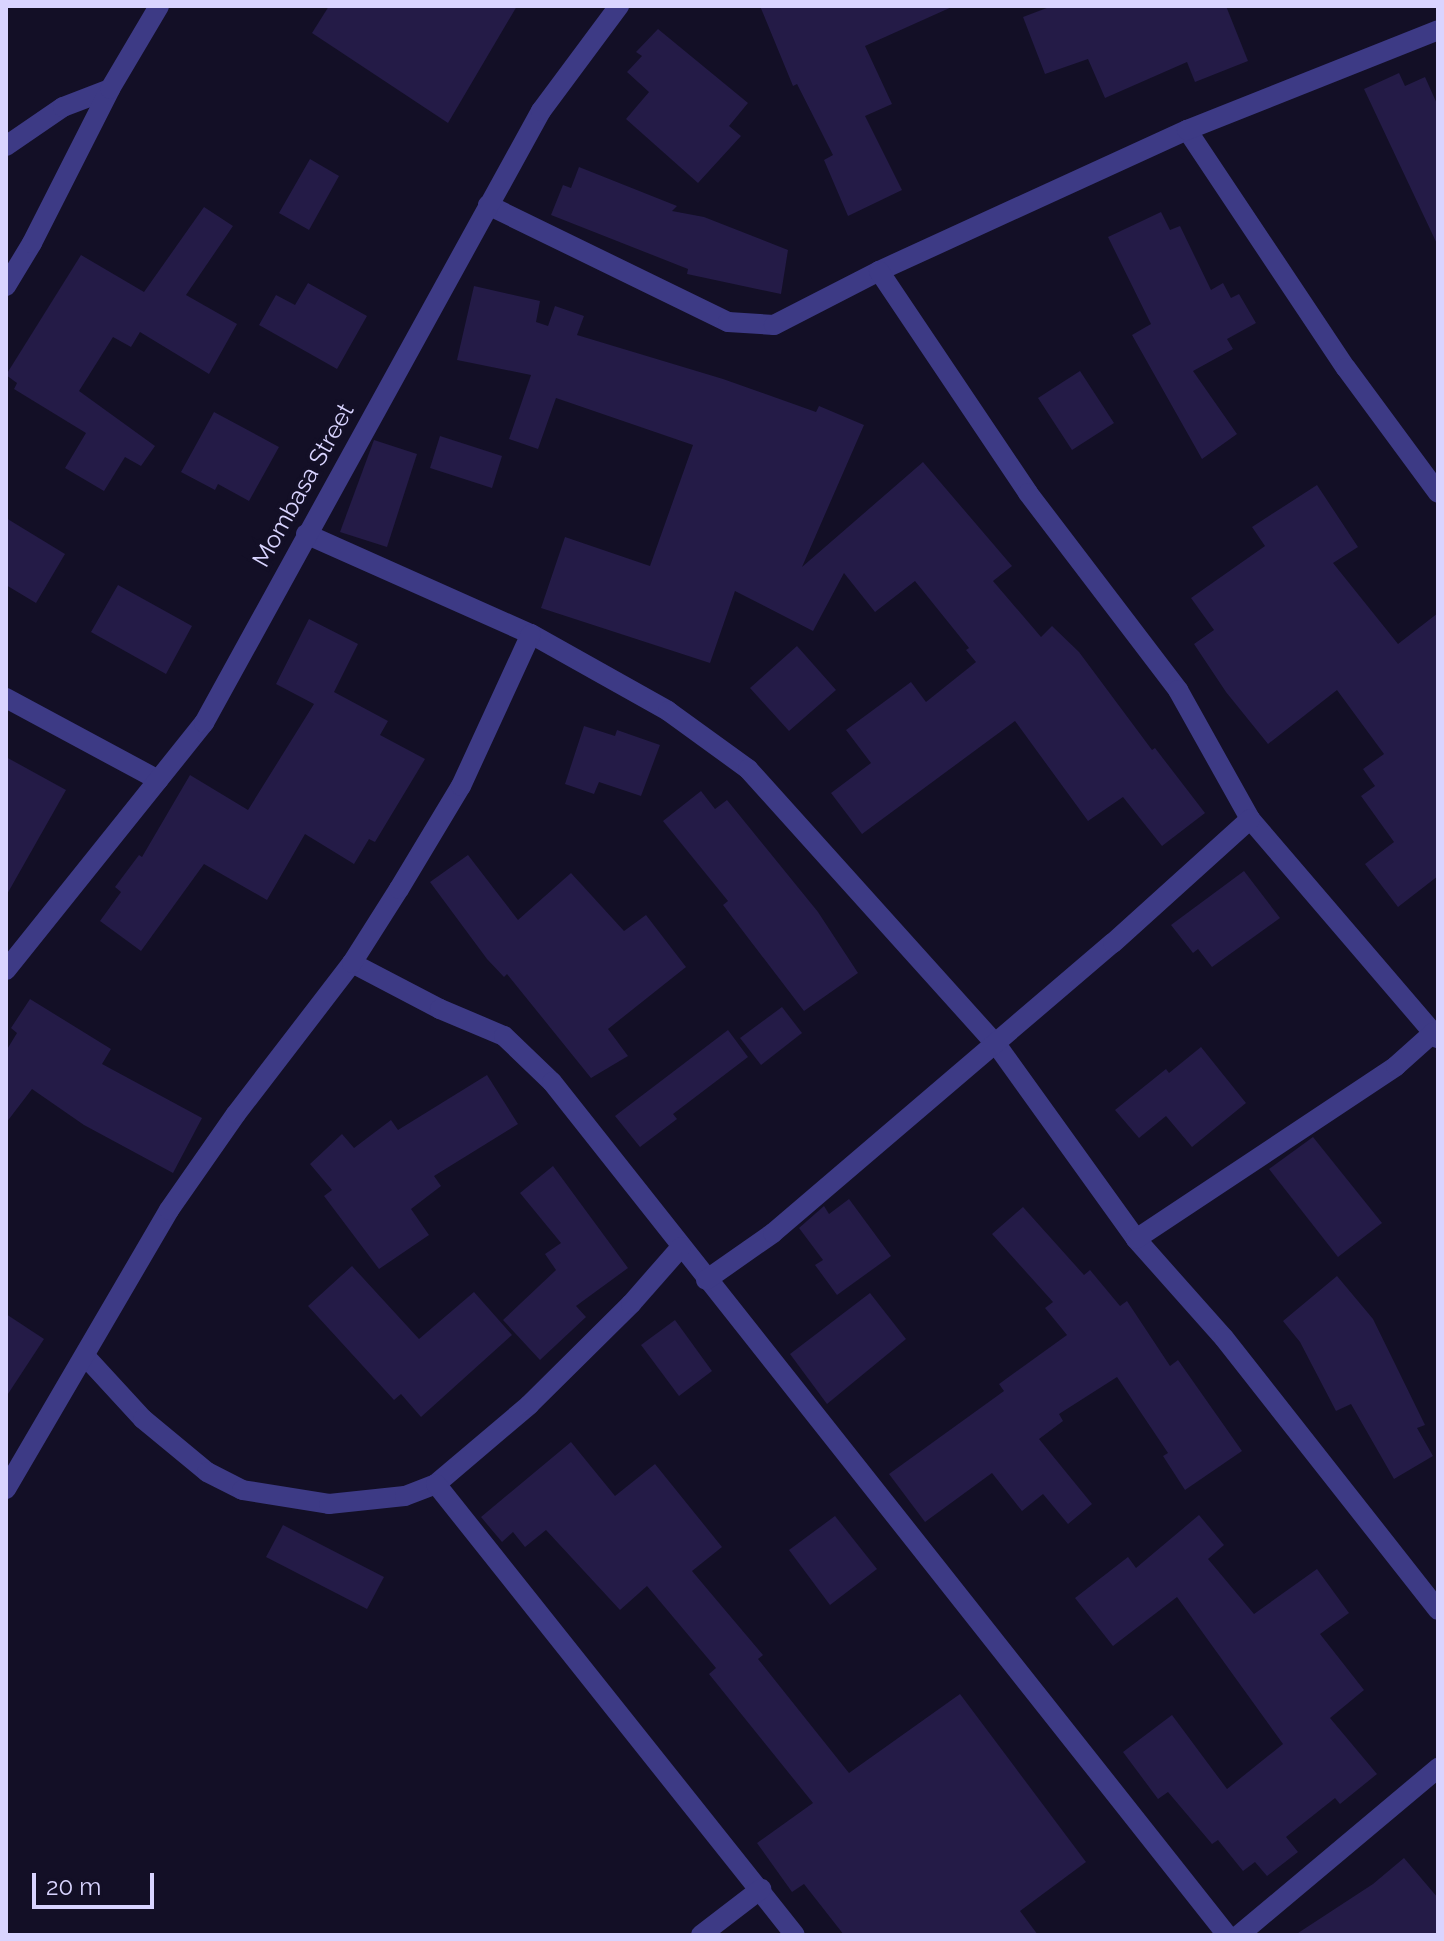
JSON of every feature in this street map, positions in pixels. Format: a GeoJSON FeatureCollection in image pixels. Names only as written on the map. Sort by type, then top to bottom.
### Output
{"type":"FeatureCollection","features":[{"type":"Feature","properties":{"kind":"street"},"geometry":{"type":"LineString","coordinates":[[9,274],[159,6]]}},
{"type":"Feature","properties":{"kind":"street","name":"Mombasa Street"},"geometry":{"type":"LineString","coordinates":[[6,970],[204,723],[541,111],[619,6]]}},
{"type":"Feature","properties":{"kind":"street"},"geometry":{"type":"LineString","coordinates":[[488,205],[728,322],[746,326],[774,325],[879,271],[1187,130],[1438,30]]}},
{"type":"Feature","properties":{"kind":"street"},"geometry":{"type":"LineString","coordinates":[[6,146],[63,107],[110,89]]}},
{"type":"Feature","properties":{"kind":"street"},"geometry":{"type":"LineString","coordinates":[[1187,130],[1346,368],[1438,493]]}},
{"type":"Feature","properties":{"kind":"street"},"geometry":{"type":"LineString","coordinates":[[879,271],[1028,493],[1178,690],[1250,819],[1436,1035],[1396,1066],[1136,1239]]}},
{"type":"Feature","properties":{"kind":"street"},"geometry":{"type":"LineString","coordinates":[[306,534],[531,634],[668,711],[748,769],[996,1044],[1136,1239],[1234,1349],[1438,1610]]}},
{"type":"Feature","properties":{"kind":"street"},"geometry":{"type":"LineString","coordinates":[[6,1489],[169,1210],[236,1114],[352,963],[461,786],[531,634]]}},
{"type":"Feature","properties":{"kind":"street"},"geometry":{"type":"LineString","coordinates":[[6,698],[158,780]]}},
{"type":"Feature","properties":{"kind":"street"},"geometry":{"type":"LineString","coordinates":[[706,1280],[773,1233],[996,1044],[1250,819]]}},
{"type":"Feature","properties":{"kind":"street"},"geometry":{"type":"LineString","coordinates":[[352,963],[440,1009],[504,1036],[552,1082],[1227,1935]]}},
{"type":"Feature","properties":{"kind":"street"},"geometry":{"type":"LineString","coordinates":[[85,1356],[143,1419],[207,1472],[242,1490],[329,1504],[405,1496],[436,1484],[486,1444],[583,1354],[681,1247]]}},
{"type":"Feature","properties":{"kind":"street"},"geometry":{"type":"LineString","coordinates":[[436,1484],[795,1935]]}},
{"type":"Feature","properties":{"kind":"street"},"geometry":{"type":"LineString","coordinates":[[1239,1935],[1438,1768]]}},
{"type":"Feature","properties":{"kind":"street"},"geometry":{"type":"LineString","coordinates":[[701,1935],[761,1889]]}},
{"type":"Feature","properties":{"kind":"building"},"geometry":{"type":"Polygon","coordinates":[[[329,6],[517,6],[448,123],[312,33],[329,6]]]}},
{"type":"Feature","properties":{"kind":"building"},"geometry":{"type":"Polygon","coordinates":[[[760,6],[954,6],[865,46],[892,104],[865,116],[902,190],[848,216],[824,160],[833,155],[797,84],[793,86],[760,6]]]}},
{"type":"Feature","properties":{"kind":"building"},"geometry":{"type":"Polygon","coordinates":[[[1052,6],[1226,6],[1248,61],[1195,82],[1187,62],[1105,98],[1088,59],[1045,74],[1023,17],[1052,6]]]}},
{"type":"Feature","properties":{"kind":"building"},"geometry":{"type":"Polygon","coordinates":[[[658,29],[748,103],[729,126],[741,136],[698,183],[626,119],[649,92],[627,72],[642,56],[636,52],[658,29]]]}},
{"type":"Feature","properties":{"kind":"building"},"geometry":{"type":"Polygon","coordinates":[[[1399,73],[1405,86],[1425,77],[1438,106],[1438,246],[1364,89],[1399,73]]]}},
{"type":"Feature","properties":{"kind":"building"},"geometry":{"type":"Polygon","coordinates":[[[310,159],[339,176],[309,230],[279,213],[310,159]]]}},
{"type":"Feature","properties":{"kind":"building"},"geometry":{"type":"Polygon","coordinates":[[[579,167],[677,206],[672,211],[704,217],[788,250],[781,294],[687,274],[688,269],[551,215],[563,185],[571,188],[579,167]]]}},
{"type":"Feature","properties":{"kind":"building"},"geometry":{"type":"Polygon","coordinates":[[[204,207],[233,226],[186,295],[237,324],[209,374],[140,332],[131,347],[113,337],[79,391],[155,446],[141,466],[125,457],[104,491],[65,468],[86,433],[14,389],[17,383],[6,375],[81,255],[144,292],[204,207]]]}},
{"type":"Feature","properties":{"kind":"building"},"geometry":{"type":"Polygon","coordinates":[[[1161,212],[1170,230],[1180,226],[1211,290],[1223,283],[1231,298],[1239,294],[1256,323],[1227,339],[1233,349],[1193,371],[1237,434],[1202,459],[1132,335],[1151,324],[1108,237],[1161,212]]]}},
{"type":"Feature","properties":{"kind":"building"},"geometry":{"type":"Polygon","coordinates":[[[308,283],[367,316],[337,369],[259,325],[276,295],[295,305],[308,283]]]}},
{"type":"Feature","properties":{"kind":"building"},"geometry":{"type":"Polygon","coordinates":[[[474,286],[540,301],[536,322],[548,326],[555,306],[584,316],[577,335],[723,379],[816,412],[819,406],[864,425],[802,567],[923,462],[1012,566],[993,581],[1041,637],[1052,626],[1079,652],[1152,750],[1155,748],[1205,813],[1162,846],[1123,797],[1088,821],[1015,721],[862,834],[831,793],[871,763],[846,730],[911,682],[926,702],[976,662],[966,650],[969,648],[915,581],[875,612],[844,573],[813,631],[735,591],[710,663],[541,608],[565,537],[650,566],[693,445],[556,398],[538,449],[509,439],[531,375],[457,360],[474,286]]]}},
{"type":"Feature","properties":{"kind":"building"},"geometry":{"type":"Polygon","coordinates":[[[1080,371],[1114,423],[1072,450],[1038,398],[1080,371]]]}},
{"type":"Feature","properties":{"kind":"building"},"geometry":{"type":"Polygon","coordinates":[[[214,412],[279,447],[249,501],[218,484],[215,490],[181,472],[214,412]]]}},
{"type":"Feature","properties":{"kind":"building"},"geometry":{"type":"Polygon","coordinates":[[[440,436],[502,456],[492,488],[430,468],[440,436]]]}},
{"type":"Feature","properties":{"kind":"building"},"geometry":{"type":"Polygon","coordinates":[[[374,440],[417,454],[387,547],[340,532],[374,440]]]}},
{"type":"Feature","properties":{"kind":"building"},"geometry":{"type":"Polygon","coordinates":[[[1317,485],[1358,547],[1333,563],[1398,644],[1438,613],[1438,876],[1398,907],[1365,864],[1394,842],[1361,796],[1375,786],[1363,769],[1384,754],[1337,690],[1268,744],[1226,692],[1194,644],[1214,630],[1191,598],[1265,546],[1252,527],[1317,485]]]}},
{"type":"Feature","properties":{"kind":"building"},"geometry":{"type":"Polygon","coordinates":[[[6,518],[65,554],[36,603],[6,585],[6,518]]]}},
{"type":"Feature","properties":{"kind":"building"},"geometry":{"type":"Polygon","coordinates":[[[118,585],[192,626],[166,674],[91,632],[118,585]]]}},
{"type":"Feature","properties":{"kind":"building"},"geometry":{"type":"Polygon","coordinates":[[[309,619],[358,644],[334,692],[388,721],[380,735],[425,759],[375,842],[369,839],[354,864],[305,834],[267,900],[204,864],[141,951],[100,921],[121,892],[115,887],[139,855],[142,857],[190,775],[248,810],[314,704],[276,684],[309,619]]]}},
{"type":"Feature","properties":{"kind":"building"},"geometry":{"type":"Polygon","coordinates":[[[797,646],[836,690],[789,731],[750,688],[797,646]]]}},
{"type":"Feature","properties":{"kind":"building"},"geometry":{"type":"Polygon","coordinates":[[[584,726],[615,736],[617,730],[660,745],[641,796],[599,782],[594,794],[565,784],[584,726]]]}},
{"type":"Feature","properties":{"kind":"building"},"geometry":{"type":"Polygon","coordinates":[[[6,757],[66,790],[6,896],[6,757]]]}},
{"type":"Feature","properties":{"kind":"building"},"geometry":{"type":"Polygon","coordinates":[[[701,791],[715,809],[727,800],[818,912],[858,973],[804,1011],[723,905],[728,901],[663,821],[701,791]]]}},
{"type":"Feature","properties":{"kind":"building"},"geometry":{"type":"Polygon","coordinates":[[[468,855],[518,920],[571,873],[624,931],[646,915],[686,967],[608,1029],[628,1056],[591,1078],[507,974],[504,977],[487,959],[430,882],[468,855]]]}},
{"type":"Feature","properties":{"kind":"building"},"geometry":{"type":"Polygon","coordinates":[[[1244,871],[1280,918],[1212,967],[1198,949],[1193,953],[1171,925],[1244,871]]]}},
{"type":"Feature","properties":{"kind":"building"},"geometry":{"type":"Polygon","coordinates":[[[30,999],[111,1049],[102,1064],[202,1118],[173,1173],[84,1125],[32,1089],[6,1123],[6,1051],[17,1033],[11,1028],[30,999]]]}},
{"type":"Feature","properties":{"kind":"building"},"geometry":{"type":"Polygon","coordinates":[[[782,1007],[802,1033],[761,1065],[740,1038],[782,1007]]]}},
{"type":"Feature","properties":{"kind":"building"},"geometry":{"type":"Polygon","coordinates":[[[728,1030],[748,1057],[673,1114],[677,1119],[640,1147],[615,1116],[728,1030]]]}},
{"type":"Feature","properties":{"kind":"building"},"geometry":{"type":"Polygon","coordinates":[[[1201,1047],[1246,1103],[1192,1147],[1166,1116],[1139,1138],[1115,1110],[1166,1069],[1169,1073],[1201,1047]]]}},
{"type":"Feature","properties":{"kind":"building"},"geometry":{"type":"Polygon","coordinates":[[[487,1075],[518,1124],[434,1176],[441,1186],[411,1209],[429,1235],[379,1269],[324,1196],[332,1190],[310,1164],[342,1134],[354,1148],[391,1120],[398,1130],[487,1075]]]}},
{"type":"Feature","properties":{"kind":"building"},"geometry":{"type":"Polygon","coordinates":[[[1313,1137],[1382,1223],[1338,1257],[1269,1169],[1313,1137]]]}},
{"type":"Feature","properties":{"kind":"building"},"geometry":{"type":"Polygon","coordinates":[[[553,1166],[628,1268],[576,1306],[586,1317],[540,1360],[503,1320],[556,1270],[545,1254],[561,1243],[520,1193],[553,1166]]]}},
{"type":"Feature","properties":{"kind":"building"},"geometry":{"type":"Polygon","coordinates":[[[849,1199],[891,1256],[837,1295],[815,1265],[823,1260],[799,1228],[824,1206],[829,1214],[849,1199]]]}},
{"type":"Feature","properties":{"kind":"building"},"geometry":{"type":"Polygon","coordinates":[[[1023,1207],[1084,1275],[1090,1270],[1120,1306],[1127,1301],[1170,1366],[1178,1360],[1242,1451],[1185,1490],[1163,1456],[1168,1453],[1117,1377],[1059,1414],[1063,1421],[1039,1439],[1092,1504],[1068,1524],[1043,1494],[1022,1511],[992,1473],[925,1522],[889,1474],[1004,1391],[999,1384],[1067,1335],[1045,1308],[1053,1302],[992,1234],[1023,1207]]]}},
{"type":"Feature","properties":{"kind":"building"},"geometry":{"type":"Polygon","coordinates":[[[352,1266],[419,1339],[474,1292],[512,1335],[421,1417],[401,1394],[394,1400],[308,1306],[352,1266]]]}},
{"type":"Feature","properties":{"kind":"building"},"geometry":{"type":"Polygon","coordinates":[[[1337,1276],[1373,1319],[1425,1425],[1417,1428],[1433,1456],[1394,1479],[1351,1404],[1336,1411],[1300,1342],[1283,1321],[1337,1276]]]}},
{"type":"Feature","properties":{"kind":"building"},"geometry":{"type":"Polygon","coordinates":[[[870,1293],[906,1339],[827,1404],[790,1354],[870,1293]]]}},
{"type":"Feature","properties":{"kind":"building"},"geometry":{"type":"Polygon","coordinates":[[[6,1314],[44,1339],[6,1397],[6,1314]]]}},
{"type":"Feature","properties":{"kind":"building"},"geometry":{"type":"Polygon","coordinates":[[[675,1320],[712,1371],[679,1396],[641,1345],[675,1320]]]}},
{"type":"Feature","properties":{"kind":"building"},"geometry":{"type":"Polygon","coordinates":[[[571,1442],[615,1496],[655,1464],[722,1547],[692,1571],[763,1655],[758,1659],[849,1773],[960,1694],[1086,1862],[1020,1911],[1038,1935],[844,1935],[804,1884],[792,1892],[757,1843],[813,1803],[709,1674],[716,1668],[647,1586],[620,1610],[546,1530],[525,1547],[513,1532],[502,1542],[481,1517],[571,1442]]]}},
{"type":"Feature","properties":{"kind":"building"},"geometry":{"type":"Polygon","coordinates":[[[1199,1515],[1224,1545],[1208,1559],[1254,1614],[1317,1569],[1349,1613],[1320,1634],[1364,1690],[1330,1718],[1377,1774],[1340,1804],[1335,1798],[1286,1837],[1298,1852],[1267,1876],[1255,1862],[1243,1871],[1218,1840],[1212,1844],[1168,1792],[1158,1799],[1123,1752],[1172,1715],[1227,1789],[1283,1744],[1177,1597],[1113,1646],[1075,1598],[1128,1557],[1136,1568],[1199,1515]]]}},
{"type":"Feature","properties":{"kind":"building"},"geometry":{"type":"Polygon","coordinates":[[[835,1516],[877,1569],[830,1605],[789,1550],[835,1516]]]}},
{"type":"Feature","properties":{"kind":"building"},"geometry":{"type":"Polygon","coordinates":[[[283,1525],[384,1577],[367,1609],[266,1557],[283,1525]]]}},
{"type":"Feature","properties":{"kind":"building"},"geometry":{"type":"Polygon","coordinates":[[[1404,1858],[1438,1898],[1438,1935],[1295,1935],[1373,1884],[1404,1858]]]}}]}
